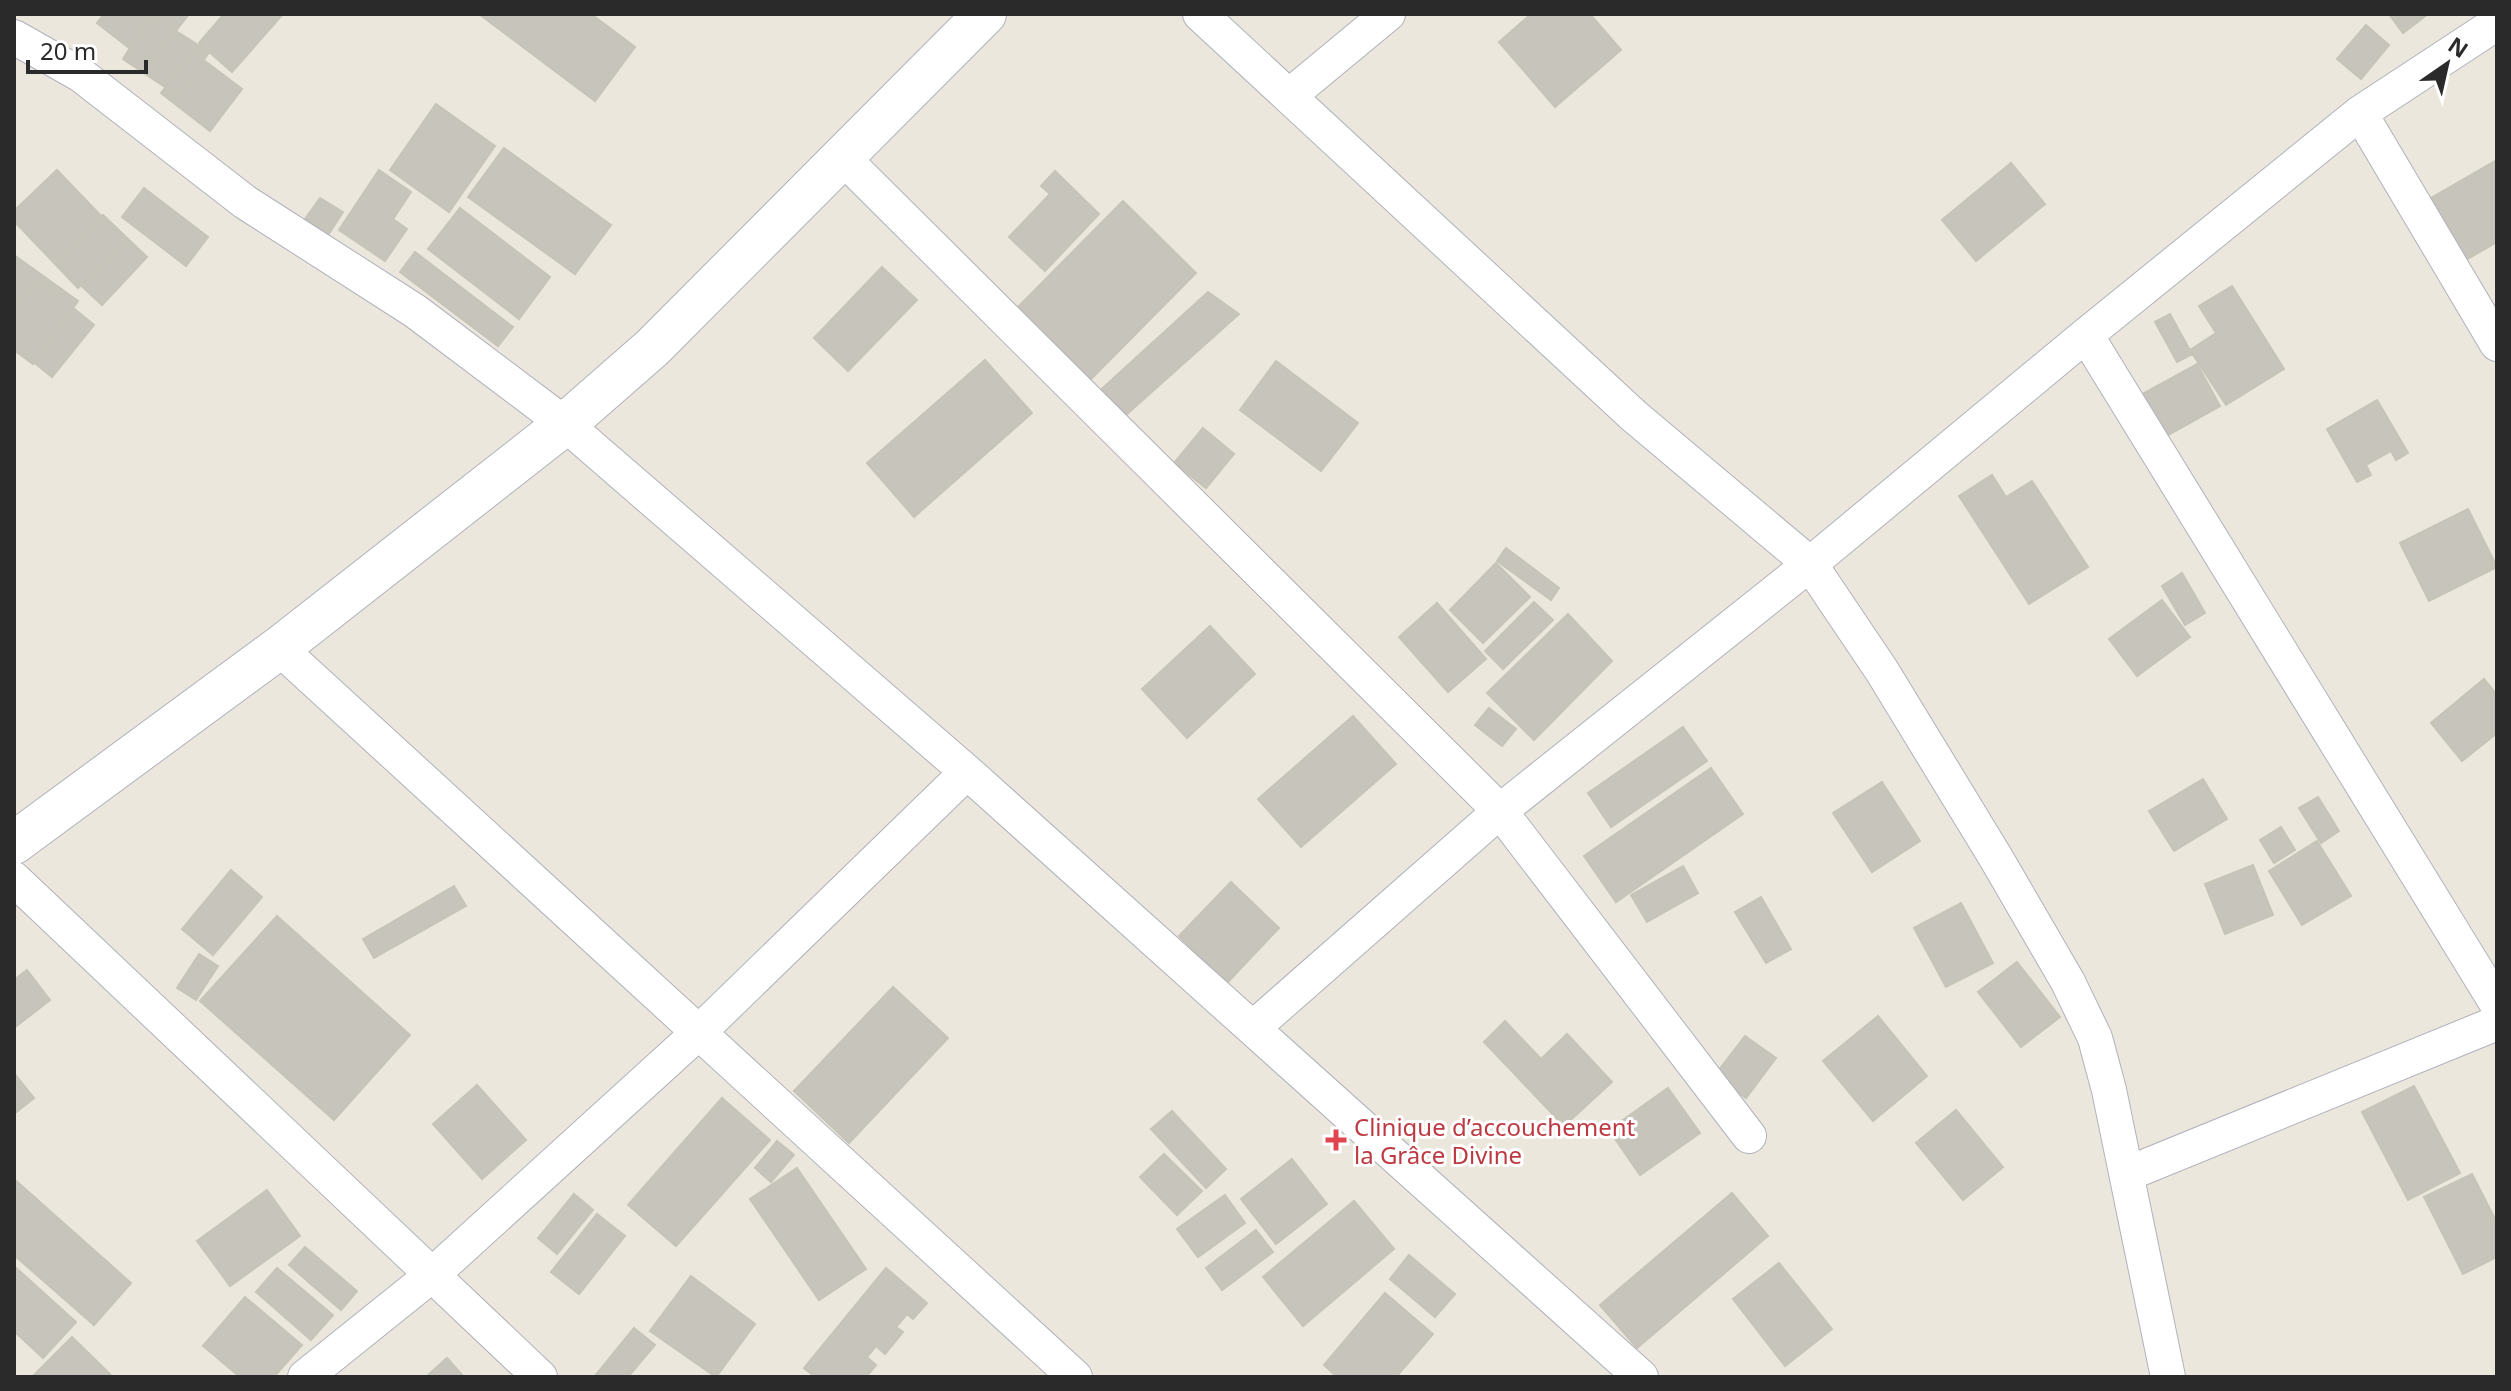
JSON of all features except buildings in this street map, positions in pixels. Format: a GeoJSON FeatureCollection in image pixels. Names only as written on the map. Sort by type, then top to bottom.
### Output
{"type":"FeatureCollection","features":[{"type":"Feature","properties":{"kind":"street"},"geometry":{"type":"LineString","coordinates":[[14,843],[279,648],[565,424],[652,348],[985,14]]}},
{"type":"Feature","properties":{"kind":"street"},"geometry":{"type":"LineString","coordinates":[[1200,14],[1634,416],[1810,564],[1882,671],[2068,982],[2095,1038],[2127,1174],[2168,1377]]}},
{"type":"Feature","properties":{"kind":"street"},"geometry":{"type":"LineString","coordinates":[[1289,96],[1388,14]]}},
{"type":"Feature","properties":{"kind":"street"},"geometry":{"type":"LineString","coordinates":[[1253,1028],[1500,811],[1810,564],[2360,113],[2497,23]]}},
{"type":"Feature","properties":{"kind":"street"},"geometry":{"type":"LineString","coordinates":[[14,37],[81,75],[245,202],[415,311],[565,424],[967,772],[1641,1377]]}},
{"type":"Feature","properties":{"kind":"street"},"geometry":{"type":"LineString","coordinates":[[2360,113],[2497,344]]}},
{"type":"Feature","properties":{"kind":"street"},"geometry":{"type":"LineString","coordinates":[[842,157],[1500,811],[1749,1136]]}},
{"type":"Feature","properties":{"kind":"street"},"geometry":{"type":"LineString","coordinates":[[2086,335],[2497,1004]]}},
{"type":"Feature","properties":{"kind":"street"},"geometry":{"type":"LineString","coordinates":[[279,648],[1075,1377]]}},
{"type":"Feature","properties":{"kind":"street"},"geometry":{"type":"LineString","coordinates":[[305,1377],[432,1275],[698,1033],[967,772]]}},
{"type":"Feature","properties":{"kind":"street"},"geometry":{"type":"LineString","coordinates":[[14,879],[540,1377]]}},
{"type":"Feature","properties":{"kind":"street"},"geometry":{"type":"LineString","coordinates":[[2127,1174],[2497,1023]]}},
{"type":"Feature","properties":{"kind":"place","name":"Clinique d’accouchement la Grâce Divine"},"geometry":{"type":"Point","coordinates":[1336,1140]}}]}
